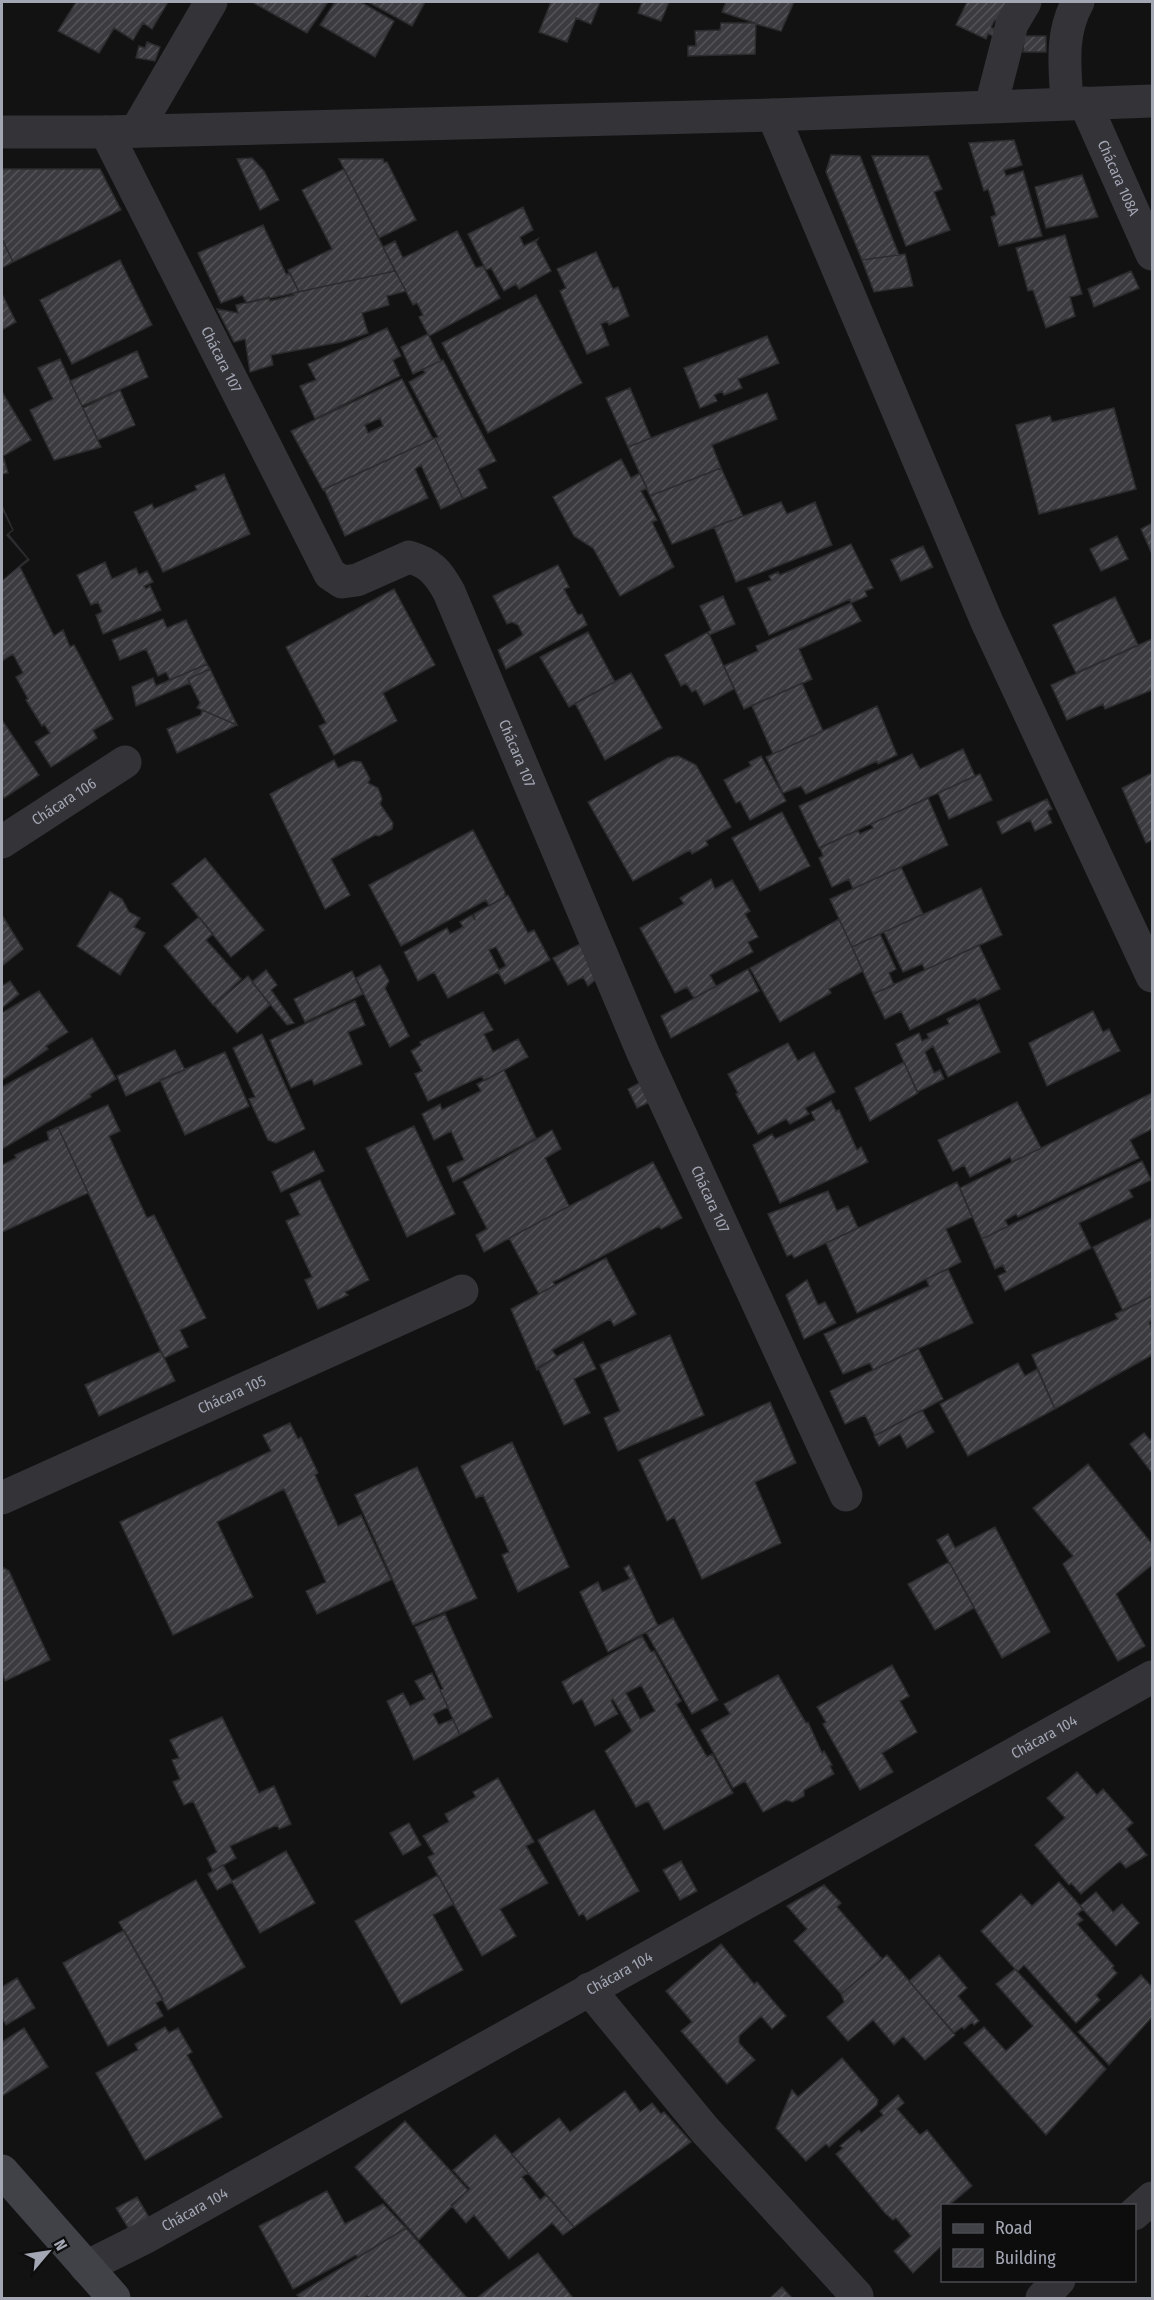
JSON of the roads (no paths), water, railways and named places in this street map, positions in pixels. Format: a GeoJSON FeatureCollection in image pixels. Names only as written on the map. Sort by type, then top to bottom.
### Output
{"type":"FeatureCollection","features":[{"type":"Feature","properties":{"kind":"street"},"geometry":{"type":"LineString","coordinates":[[121,131],[211,2]]}},
{"type":"Feature","properties":{"kind":"street"},"geometry":{"type":"LineString","coordinates":[[991,106],[1012,24],[1025,2]]}},
{"type":"Feature","properties":{"kind":"street"},"geometry":{"type":"LineString","coordinates":[[1076,103],[1064,42],[1068,19],[1078,2]]}},
{"type":"Feature","properties":{"kind":"street"},"geometry":{"type":"LineString","coordinates":[[2,132],[773,115],[1152,101]]}},
{"type":"Feature","properties":{"kind":"street","name":"Chácara 108A"},"geometry":{"type":"LineString","coordinates":[[1076,103],[1152,254]]}},
{"type":"Feature","properties":{"kind":"street"},"geometry":{"type":"LineString","coordinates":[[773,115],[987,622],[1152,976]]}},
{"type":"Feature","properties":{"kind":"street","name":"Chácara 107"},"geometry":{"type":"LineString","coordinates":[[121,131],[330,574],[342,582],[357,580],[409,557],[427,562],[439,574],[449,592],[643,1053],[846,1495]]}},
{"type":"Feature","properties":{"kind":"street","name":"Chácara 106"},"geometry":{"type":"LineString","coordinates":[[2,842],[125,762]]}},
{"type":"Feature","properties":{"kind":"street","name":"Chácara 105"},"geometry":{"type":"LineString","coordinates":[[2,1498],[462,1291]]}},
{"type":"Feature","properties":{"kind":"street","name":"Chácara 104"},"geometry":{"type":"LineString","coordinates":[[86,2267],[144,2238],[1152,1677]]}},
{"type":"Feature","properties":{"kind":"street"},"geometry":{"type":"LineString","coordinates":[[589,1989],[705,2130],[857,2296]]}},
{"type":"Feature","properties":{"kind":"street"},"geometry":{"type":"LineString","coordinates":[[2,2171],[114,2298]]}},
{"type":"Feature","properties":{"kind":"street"},"geometry":{"type":"LineString","coordinates":[[1136,2212],[1152,2198]]}},
{"type":"Feature","properties":{"kind":"street"},"geometry":{"type":"LineString","coordinates":[[1042,2298],[1057,2282]]}}]}
